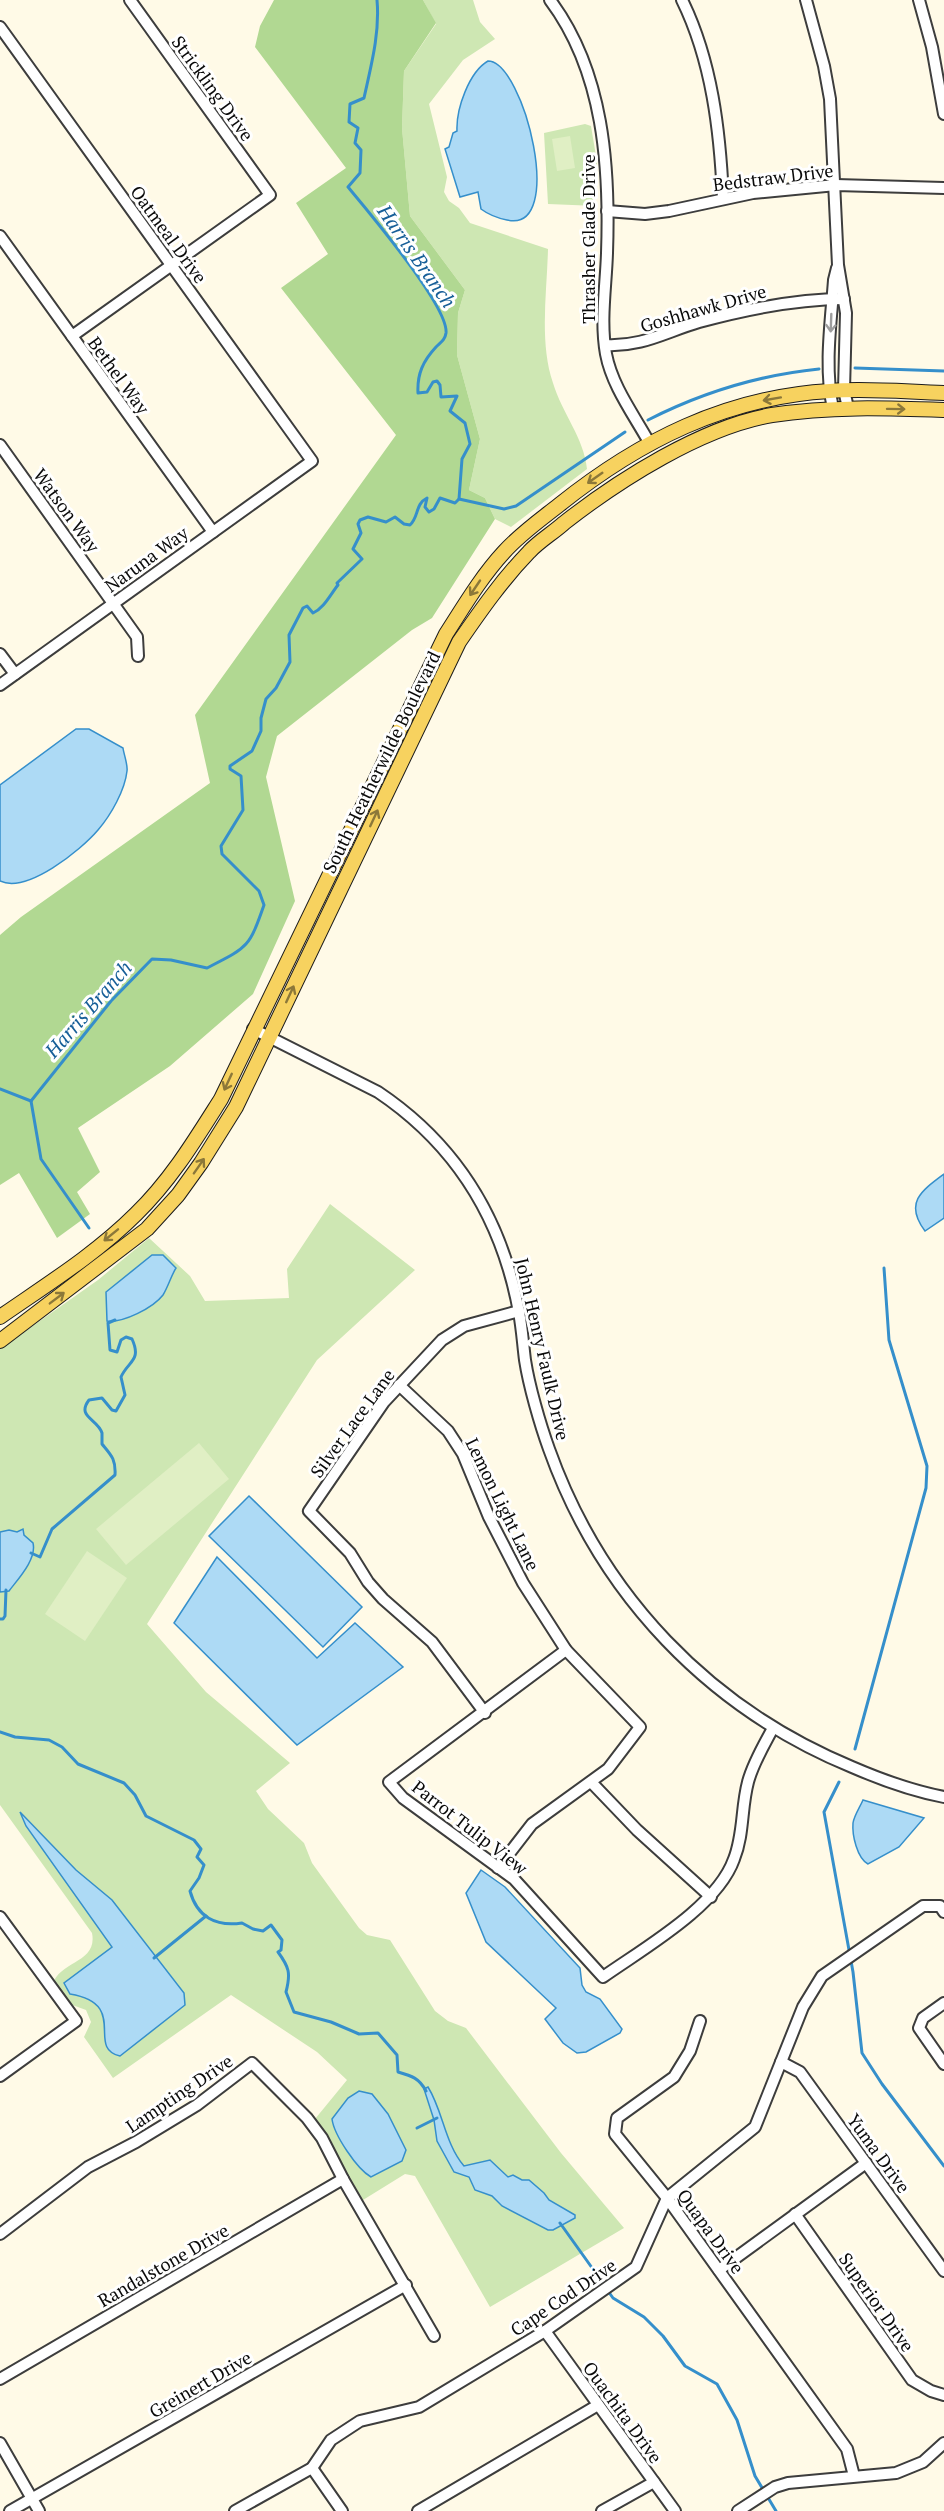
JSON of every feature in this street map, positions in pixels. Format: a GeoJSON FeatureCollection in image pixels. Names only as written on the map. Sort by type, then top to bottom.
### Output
{"type":"FeatureCollection","features":[{"type":"Feature","properties":{"kind":"main road","name":"South Heatherwilde Boulevard"},"geometry":{"type":"LineString","coordinates":[[0,1317],[77,1263],[135,1215],[165,1183],[188,1152],[221,1099],[419,686],[450,628],[480,581],[505,551],[529,528],[625,457],[673,430],[722,412],[765,400],[829,391],[944,393]]}},
{"type":"Feature","properties":{"kind":"main road","name":"South Heatherwilde Boulevard"},"geometry":{"type":"LineString","coordinates":[[5,1337],[147,1229],[178,1195],[201,1163],[236,1107],[459,642],[493,593],[530,551],[582,509],[633,474],[681,447],[728,428],[770,416],[840,408],[944,410]]}},
{"type":"Feature","properties":{"kind":"main road"},"geometry":{"type":"LineString","coordinates":[[419,686],[433,693]]}},
{"type":"Feature","properties":{"kind":"main road"},"geometry":{"type":"LineString","coordinates":[[0,1317],[5,1337]]}},
{"type":"Feature","properties":{"kind":"street","name":"Strickling Drive"},"geometry":{"type":"LineString","coordinates":[[130,0],[270,195],[171,265]]}},
{"type":"Feature","properties":{"kind":"street","name":"Thrasher Glade Drive"},"geometry":{"type":"LineString","coordinates":[[550,0],[578,50],[597,104],[608,178],[606,345],[608,363],[650,444]]}},
{"type":"Feature","properties":{"kind":"street"},"geometry":{"type":"LineString","coordinates":[[682,0],[710,81],[720,146],[723,198]]}},
{"type":"Feature","properties":{"kind":"street"},"geometry":{"type":"LineString","coordinates":[[806,0],[824,66],[830,99],[836,185],[838,299],[844,390],[840,408]]}},
{"type":"Feature","properties":{"kind":"street"},"geometry":{"type":"LineString","coordinates":[[919,0],[932,47],[944,114]]}},
{"type":"Feature","properties":{"kind":"street","name":"Oatmeal Drive"},"geometry":{"type":"LineString","coordinates":[[0,27],[312,461]]}},
{"type":"Feature","properties":{"kind":"street","name":"Bedstraw Drive"},"geometry":{"type":"LineString","coordinates":[[607,211],[645,214],[753,193],[836,185],[944,188]]}},
{"type":"Feature","properties":{"kind":"street","name":"Bethel Way"},"geometry":{"type":"LineString","coordinates":[[0,236],[213,532]]}},
{"type":"Feature","properties":{"kind":"street"},"geometry":{"type":"LineString","coordinates":[[72,336],[171,265]]}},
{"type":"Feature","properties":{"kind":"street"},"geometry":{"type":"LineString","coordinates":[[838,299],[829,391],[840,408]]}},
{"type":"Feature","properties":{"kind":"street","name":"Goshhawk Drive"},"geometry":{"type":"LineString","coordinates":[[606,345],[638,344],[695,324],[745,311],[799,301],[838,299]]}},
{"type":"Feature","properties":{"kind":"street","name":"Watson Way"},"geometry":{"type":"LineString","coordinates":[[0,445],[137,637],[138,656]]}},
{"type":"Feature","properties":{"kind":"street","name":"Naruna Way"},"geometry":{"type":"LineString","coordinates":[[0,685],[312,461]]}},
{"type":"Feature","properties":{"kind":"street"},"geometry":{"type":"LineString","coordinates":[[0,654],[15,674]]}},
{"type":"Feature","properties":{"kind":"street","name":"John Henry Faulk Drive"},"geometry":{"type":"LineString","coordinates":[[253,1029],[378,1092],[429,1131],[463,1170],[482,1202],[502,1244],[519,1311],[526,1363],[548,1448],[582,1526],[616,1580],[681,1657],[727,1697],[773,1728],[823,1755],[879,1779],[944,1797]]}},
{"type":"Feature","properties":{"kind":"street","name":"Silver Lace Lane"},"geometry":{"type":"LineString","coordinates":[[485,1713],[432,1642],[383,1599],[368,1582],[350,1553],[309,1511],[377,1412],[442,1340],[464,1326],[519,1311]]}},
{"type":"Feature","properties":{"kind":"street","name":"Lemon Light Lane"},"geometry":{"type":"LineString","coordinates":[[399,1385],[448,1431],[463,1454],[489,1517],[523,1583],[566,1650],[640,1727],[621,1754],[591,1782]]}},
{"type":"Feature","properties":{"kind":"street"},"geometry":{"type":"LineString","coordinates":[[485,1713],[566,1650]]}},
{"type":"Feature","properties":{"kind":"street","name":"Parrot Tulip View"},"geometry":{"type":"LineString","coordinates":[[485,1713],[389,1782],[403,1797],[514,1879],[603,1977],[711,1897]]}},
{"type":"Feature","properties":{"kind":"street"},"geometry":{"type":"LineString","coordinates":[[498,1868],[532,1824],[591,1782],[637,1830],[711,1897],[734,1860],[743,1827],[748,1781],[773,1728]]}},
{"type":"Feature","properties":{"kind":"street","name":"Cape Cod Drive"},"geometry":{"type":"LineString","coordinates":[[235,2511],[312,2468],[331,2440],[360,2421],[419,2407],[545,2331],[636,2266],[667,2198],[755,2127],[802,2007],[822,1976],[922,1906],[940,1906],[944,1912]]}},
{"type":"Feature","properties":{"kind":"street"},"geometry":{"type":"LineString","coordinates":[[0,1918],[76,2020],[0,2076]]}},
{"type":"Feature","properties":{"kind":"street"},"geometry":{"type":"LineString","coordinates":[[944,2003],[924,2018],[919,2028],[944,2064]]}},
{"type":"Feature","properties":{"kind":"street","name":"Quapa Drive"},"geometry":{"type":"LineString","coordinates":[[700,2021],[690,2051],[674,2077],[617,2118],[614,2127],[615,2134],[667,2198],[847,2449],[854,2476]]}},
{"type":"Feature","properties":{"kind":"street","name":"Yuma Drive"},"geometry":{"type":"LineString","coordinates":[[781,2062],[800,2072],[944,2271]]}},
{"type":"Feature","properties":{"kind":"street","name":"Lampting Drive"},"geometry":{"type":"LineString","coordinates":[[0,2234],[88,2167],[136,2142],[197,2105],[252,2063],[307,2118],[322,2138],[343,2179],[434,2336]]}},
{"type":"Feature","properties":{"kind":"street"},"geometry":{"type":"LineString","coordinates":[[719,2270],[866,2163]]}},
{"type":"Feature","properties":{"kind":"street","name":"Randalstone Drive"},"geometry":{"type":"LineString","coordinates":[[0,2379],[343,2179]]}},
{"type":"Feature","properties":{"kind":"street","name":"Superior Drive"},"geometry":{"type":"LineString","coordinates":[[795,2214],[912,2380],[932,2391],[944,2394]]}},
{"type":"Feature","properties":{"kind":"street","name":"Greinert Drive"},"geometry":{"type":"LineString","coordinates":[[10,2511],[406,2285]]}},
{"type":"Feature","properties":{"kind":"street","name":"Ouachita Drive"},"geometry":{"type":"LineString","coordinates":[[545,2331],[675,2511]]}},
{"type":"Feature","properties":{"kind":"street"},"geometry":{"type":"LineString","coordinates":[[418,2511],[598,2405]]}},
{"type":"Feature","properties":{"kind":"street"},"geometry":{"type":"LineString","coordinates":[[0,2443],[39,2511]]}},
{"type":"Feature","properties":{"kind":"street"},"geometry":{"type":"LineString","coordinates":[[738,2511],[775,2487],[788,2483],[896,2473],[923,2462],[944,2443]]}},
{"type":"Feature","properties":{"kind":"street"},"geometry":{"type":"LineString","coordinates":[[312,2468],[342,2511]]}},
{"type":"Feature","properties":{"kind":"street"},"geometry":{"type":"LineString","coordinates":[[602,2511],[654,2482]]}},
{"type":"Feature","properties":{"kind":"green space"},"geometry":{"type":"Polygon","coordinates":[[[274,0],[423,0],[436,23],[404,71],[402,128],[410,216],[465,290],[458,313],[457,355],[480,439],[469,490],[485,498],[495,519],[432,618],[412,630],[277,736],[266,777],[295,901],[253,994],[170,1066],[78,1128],[100,1172],[77,1192],[90,1214],[57,1238],[19,1173],[0,1185],[0,935],[21,917],[210,783],[195,715],[396,435],[281,288],[328,254],[296,203],[346,168],[255,47],[260,26],[274,0]]]}},
{"type":"Feature","properties":{"kind":"green space"},"geometry":{"type":"Polygon","coordinates":[[[423,0],[473,0],[480,22],[495,39],[463,60],[429,104],[447,177],[444,192],[449,201],[459,208],[470,223],[548,249],[546,351],[553,383],[582,447],[587,469],[511,527],[495,519],[485,498],[469,490],[480,439],[457,355],[458,313],[465,290],[410,216],[402,128],[404,71],[436,24],[423,0]]]}},
{"type":"Feature","properties":{"kind":"green space"},"geometry":{"type":"Polygon","coordinates":[[[585,124],[591,126],[597,162],[596,193],[593,195],[593,203],[597,206],[548,204],[544,133],[585,124]]]}},
{"type":"Feature","properties":{"kind":"green space"},"geometry":{"type":"Polygon","coordinates":[[[570,136],[575,168],[557,171],[552,139],[570,136]]]}},
{"type":"Feature","properties":{"kind":"green space"},"geometry":{"type":"Polygon","coordinates":[[[330,1204],[415,1270],[317,1360],[147,1624],[206,1692],[290,1763],[256,1791],[268,1809],[304,1843],[312,1863],[359,1928],[367,1935],[390,1940],[435,2011],[448,2021],[466,2028],[561,2153],[624,2228],[490,2307],[415,2176],[405,2174],[363,2200],[315,2119],[347,2080],[317,2052],[231,1995],[113,2078],[84,2037],[91,2022],[86,2010],[67,2003],[53,1984],[62,1971],[89,1950],[92,1933],[0,1805],[0,1349],[98,1280],[149,1238],[190,1276],[205,1301],[289,1298],[287,1269],[330,1204]]]}},
{"type":"Feature","properties":{"kind":"green space"},"geometry":{"type":"Polygon","coordinates":[[[199,1443],[229,1479],[126,1565],[96,1529],[199,1443]]]}},
{"type":"Feature","properties":{"kind":"green space"},"geometry":{"type":"Polygon","coordinates":[[[87,1551],[127,1578],[85,1641],[45,1614],[87,1551]]]}},
{"type":"Feature","properties":{"kind":"water"},"geometry":{"type":"Polygon","coordinates":[[[488,61],[502,68],[515,88],[526,115],[534,146],[537,176],[534,201],[525,217],[507,220],[487,213],[481,209],[478,192],[460,197],[445,149],[449,147],[453,133],[457,131],[461,102],[465,92],[475,73],[488,61]]]}},
{"type":"Feature","properties":{"kind":"water"},"geometry":{"type":"Polygon","coordinates":[[[76,729],[89,729],[123,748],[127,771],[117,802],[103,824],[90,838],[53,868],[24,881],[11,883],[0,881],[0,785],[76,729]]]}},
{"type":"Feature","properties":{"kind":"water"},"geometry":{"type":"Polygon","coordinates":[[[944,1174],[944,1218],[925,1231],[916,1213],[918,1198],[928,1186],[944,1174]]]}},
{"type":"Feature","properties":{"kind":"water"},"geometry":{"type":"Polygon","coordinates":[[[152,1255],[163,1255],[176,1268],[163,1295],[137,1314],[121,1320],[107,1321],[106,1292],[152,1255]]]}},
{"type":"Feature","properties":{"kind":"water"},"geometry":{"type":"Polygon","coordinates":[[[249,1496],[362,1607],[323,1647],[209,1536],[249,1496]]]}},
{"type":"Feature","properties":{"kind":"water"},"geometry":{"type":"Polygon","coordinates":[[[23,1529],[24,1535],[33,1543],[30,1562],[9,1591],[0,1592],[0,1532],[9,1530],[17,1532],[23,1529]]]}},
{"type":"Feature","properties":{"kind":"water"},"geometry":{"type":"Polygon","coordinates":[[[217,1557],[317,1658],[355,1623],[403,1667],[297,1745],[174,1623],[217,1557]]]}},
{"type":"Feature","properties":{"kind":"water"},"geometry":{"type":"Polygon","coordinates":[[[863,1800],[924,1818],[899,1847],[868,1864],[858,1852],[853,1828],[855,1817],[863,1800]]]}},
{"type":"Feature","properties":{"kind":"water"},"geometry":{"type":"Polygon","coordinates":[[[20,1812],[76,1870],[112,1900],[184,1993],[185,2005],[120,2056],[110,2051],[106,2044],[103,2016],[98,2007],[88,1999],[70,1994],[64,1983],[112,1947],[26,1826],[20,1812]]]}},
{"type":"Feature","properties":{"kind":"water"},"geometry":{"type":"Polygon","coordinates":[[[481,1870],[505,1887],[580,1968],[582,1985],[586,1992],[600,1999],[622,2029],[620,2033],[586,2052],[577,2053],[563,2043],[545,2019],[556,2008],[486,1942],[466,1893],[481,1870]]]}},
{"type":"Feature","properties":{"kind":"water"},"geometry":{"type":"Polygon","coordinates":[[[428,2087],[452,2148],[464,2166],[490,2160],[508,2177],[513,2175],[522,2180],[529,2180],[549,2200],[575,2215],[575,2218],[553,2230],[548,2230],[502,2206],[492,2196],[475,2190],[469,2177],[454,2172],[437,2141],[434,2120],[424,2089],[428,2087]]]}},
{"type":"Feature","properties":{"kind":"water"},"geometry":{"type":"Polygon","coordinates":[[[359,2091],[372,2094],[388,2114],[406,2150],[402,2161],[371,2177],[359,2167],[347,2151],[337,2134],[332,2119],[348,2098],[359,2091]]]}},
{"type":"Feature","properties":{"kind":"waterway","name":"Harris Branch"},"geometry":{"type":"LineString","coordinates":[[31,1101],[111,1001],[152,959],[171,960],[207,968],[239,950],[250,938],[264,905],[259,891],[222,854],[221,846],[243,810],[241,776],[230,769],[230,766],[252,751],[261,731],[261,718],[266,699],[276,688],[290,662],[289,635],[303,608],[307,606],[313,613],[320,608],[338,585],[337,583],[362,559],[353,549],[361,533],[358,524],[360,520],[368,517],[386,522],[395,517],[404,524],[410,525],[421,504],[427,498],[425,507],[429,512],[434,509],[440,498],[455,503],[459,499],[462,459],[470,444],[465,423],[450,411],[457,396],[441,397],[440,385],[437,381],[433,382],[427,392],[418,393],[424,363],[444,339],[446,333],[443,320],[435,303],[406,259],[348,187],[360,173],[361,150],[355,143],[358,128],[349,122],[350,104],[364,98],[376,37],[377,0]]}},
{"type":"Feature","properties":{"kind":"waterway"},"geometry":{"type":"LineString","coordinates":[[855,368],[944,371]]}},
{"type":"Feature","properties":{"kind":"waterway"},"geometry":{"type":"LineString","coordinates":[[648,420],[689,401],[731,387],[775,376],[819,369]]}},
{"type":"Feature","properties":{"kind":"waterway"},"geometry":{"type":"LineString","coordinates":[[459,499],[504,509],[516,506],[625,432]]}},
{"type":"Feature","properties":{"kind":"waterway"},"geometry":{"type":"LineString","coordinates":[[0,1089],[31,1101]]}},
{"type":"Feature","properties":{"kind":"waterway","name":"Harris Branch"},"geometry":{"type":"LineString","coordinates":[[31,1101],[41,1159],[89,1228]]}},
{"type":"Feature","properties":{"kind":"waterway"},"geometry":{"type":"LineString","coordinates":[[855,1749],[926,1488],[927,1466],[889,1340],[884,1268]]}},
{"type":"Feature","properties":{"kind":"waterway","name":"Harris Branch"},"geometry":{"type":"LineString","coordinates":[[31,1553],[40,1557],[52,1529],[115,1475],[114,1461],[102,1444],[100,1428],[85,1410],[89,1400],[102,1398],[112,1410],[116,1411],[125,1395],[121,1377],[135,1356],[135,1346],[132,1339],[126,1337],[121,1340],[117,1352],[110,1350],[108,1323],[115,1320]]}},
{"type":"Feature","properties":{"kind":"waterway","name":"Harris Branch"},"geometry":{"type":"LineString","coordinates":[[0,1619],[5,1616],[6,1590]]}},
{"type":"Feature","properties":{"kind":"waterway","name":"Harris Branch"},"geometry":{"type":"LineString","coordinates":[[0,1732],[15,1737],[49,1740],[62,1747],[78,1764],[124,1783],[135,1795],[146,1816],[194,1840],[201,1849],[197,1857],[204,1865],[190,1891],[197,1908],[209,1918],[224,1923],[242,1923],[263,1931],[271,1925],[282,1940],[281,1950],[278,1952],[288,1970],[286,1992],[294,2012],[331,2022],[359,2034],[378,2033],[397,2055],[398,2072],[415,2078],[426,2091]]}},
{"type":"Feature","properties":{"kind":"waterway"},"geometry":{"type":"LineString","coordinates":[[839,1782],[824,1812],[853,1972],[862,2053],[882,2084],[944,2166]]}},
{"type":"Feature","properties":{"kind":"waterway"},"geometry":{"type":"LineString","coordinates":[[154,1958],[206,1916]]}},
{"type":"Feature","properties":{"kind":"waterway"},"geometry":{"type":"LineString","coordinates":[[417,2128],[437,2118]]}},
{"type":"Feature","properties":{"kind":"waterway","name":"Harris Branch"},"geometry":{"type":"LineString","coordinates":[[560,2223],[605,2286]]}},
{"type":"Feature","properties":{"kind":"waterway","name":"Harris Branch"},"geometry":{"type":"LineString","coordinates":[[608,2291],[613,2298],[644,2317],[663,2336],[685,2366],[717,2384],[737,2420],[755,2476],[776,2511]]}}]}
